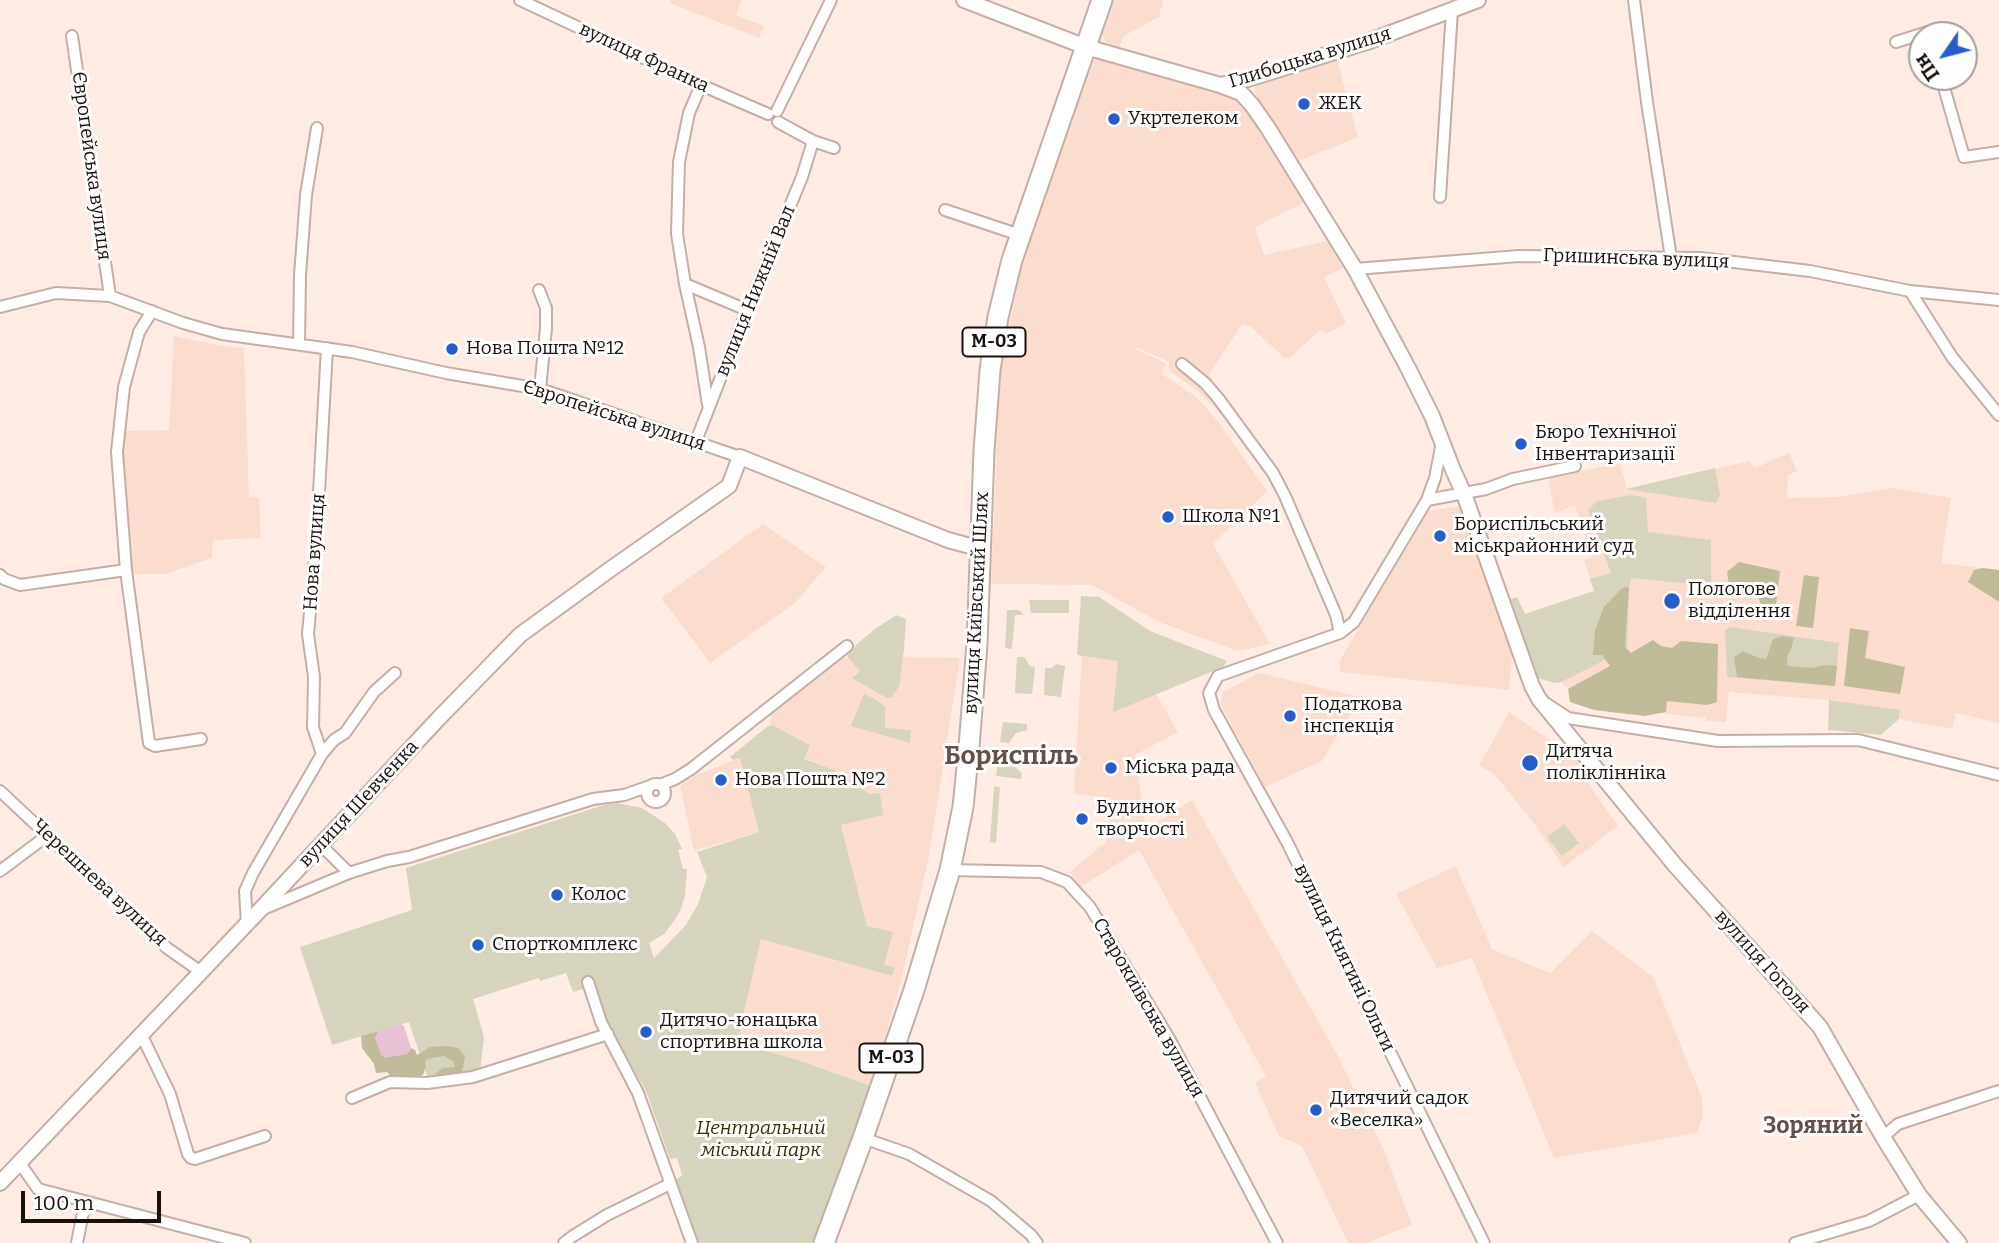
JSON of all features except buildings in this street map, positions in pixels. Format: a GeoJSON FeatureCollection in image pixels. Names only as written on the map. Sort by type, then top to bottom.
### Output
{"type":"FeatureCollection","features":[{"type":"Feature","properties":{"kind":"highway","name":"вулиця Київський Шлях"},"geometry":{"type":"LineString","coordinates":[[824,1243],[929,946],[950,870],[963,807],[968,759],[977,644],[984,451],[990,370],[998,317],[1012,260],[1102,0]]}},
{"type":"Feature","properties":{"kind":"street","name":"вулиця Франка"},"geometry":{"type":"LineString","coordinates":[[520,0],[701,85],[774,116],[813,141],[834,148]]}},
{"type":"Feature","properties":{"kind":"street"},"geometry":{"type":"LineString","coordinates":[[774,116],[831,0]]}},
{"type":"Feature","properties":{"kind":"street","name":"Глибоцька вулиця"},"geometry":{"type":"LineString","coordinates":[[964,0],[1086,47],[1220,85],[1248,79],[1367,42],[1478,0]]}},
{"type":"Feature","properties":{"kind":"street"},"geometry":{"type":"LineString","coordinates":[[1634,0],[1671,258]]}},
{"type":"Feature","properties":{"kind":"street"},"geometry":{"type":"LineString","coordinates":[[1440,197],[1452,10]]}},
{"type":"Feature","properties":{"kind":"street","name":"Європейська вулиця"},"geometry":{"type":"LineString","coordinates":[[72,36],[110,296]]}},
{"type":"Feature","properties":{"kind":"street"},"geometry":{"type":"LineString","coordinates":[[1896,42],[1908,38]]}},
{"type":"Feature","properties":{"kind":"street"},"geometry":{"type":"LineString","coordinates":[[701,85],[689,113],[679,163],[677,234],[709,409]]}},
{"type":"Feature","properties":{"kind":"street","name":"вулиця Гоголя"},"geometry":{"type":"LineString","coordinates":[[1220,85],[1241,93],[1256,111],[1355,269],[1432,416],[1464,494],[1532,686],[1539,699],[1674,864],[1820,1027],[1919,1195],[1959,1243]]}},
{"type":"Feature","properties":{"kind":"street"},"geometry":{"type":"LineString","coordinates":[[1945,91],[1964,156],[1999,152]]}},
{"type":"Feature","properties":{"kind":"street"},"geometry":{"type":"LineString","coordinates":[[299,344],[305,208],[317,128]]}},
{"type":"Feature","properties":{"kind":"street","name":"вулиця Нижній Вал"},"geometry":{"type":"LineString","coordinates":[[696,441],[802,177],[813,141]]}},
{"type":"Feature","properties":{"kind":"street"},"geometry":{"type":"LineString","coordinates":[[945,209],[1020,236]]}},
{"type":"Feature","properties":{"kind":"street","name":"Гришинська вулиця"},"geometry":{"type":"LineString","coordinates":[[1355,269],[1519,256],[1700,258],[1810,271],[1910,291],[1999,300]]}},
{"type":"Feature","properties":{"kind":"street"},"geometry":{"type":"LineString","coordinates":[[685,284],[747,310]]}},
{"type":"Feature","properties":{"kind":"street"},"geometry":{"type":"LineString","coordinates":[[539,290],[545,308],[546,328],[540,389]]}},
{"type":"Feature","properties":{"kind":"street"},"geometry":{"type":"LineString","coordinates":[[1910,291],[1952,357],[1999,415]]}},
{"type":"Feature","properties":{"kind":"street","name":"Європейська вулиця"},"geometry":{"type":"LineString","coordinates":[[0,306],[56,293],[110,296],[183,323],[222,334],[327,348],[540,389],[696,441],[948,540],[981,549]]}},
{"type":"Feature","properties":{"kind":"street"},"geometry":{"type":"LineString","coordinates":[[152,311],[139,332],[124,387],[117,452],[126,570],[149,743],[155,746],[201,739]]}},
{"type":"Feature","properties":{"kind":"street","name":"Нова вулиця"},"geometry":{"type":"LineString","coordinates":[[322,754],[313,727],[314,677],[308,634],[316,546],[327,348]]}},
{"type":"Feature","properties":{"kind":"street"},"geometry":{"type":"LineString","coordinates":[[1182,364],[1218,398],[1273,473],[1336,615],[1340,633],[1354,622],[1427,500],[1435,478],[1442,442]]}},
{"type":"Feature","properties":{"kind":"street","name":"вулиця Шевченка"},"geometry":{"type":"LineString","coordinates":[[0,1183],[520,635],[729,486],[740,457]]}},
{"type":"Feature","properties":{"kind":"street"},"geometry":{"type":"LineString","coordinates":[[1427,500],[1486,489],[1513,478],[1575,466]]}},
{"type":"Feature","properties":{"kind":"street"},"geometry":{"type":"LineString","coordinates":[[0,575],[20,585],[126,570]]}},
{"type":"Feature","properties":{"kind":"street","name":"вулиця Княгині Ольги"},"geometry":{"type":"LineString","coordinates":[[1340,633],[1218,676],[1209,692],[1214,710],[1287,842],[1484,1243]]}},
{"type":"Feature","properties":{"kind":"street"},"geometry":{"type":"LineString","coordinates":[[259,911],[349,873],[387,861],[409,857],[593,799],[658,787],[701,762],[847,646]]}},
{"type":"Feature","properties":{"kind":"street"},"geometry":{"type":"LineString","coordinates":[[247,923],[245,891],[322,754],[334,740],[345,733],[374,692],[395,673]]}},
{"type":"Feature","properties":{"kind":"street"},"geometry":{"type":"LineString","coordinates":[[1539,699],[1568,718],[1604,724],[1718,741],[1857,740],[1999,775]]}},
{"type":"Feature","properties":{"kind":"street"},"geometry":{"type":"LineString","coordinates":[[624,795],[656,802],[664,797],[658,787]]}},
{"type":"Feature","properties":{"kind":"street","name":"Черешнева вулиця"},"geometry":{"type":"LineString","coordinates":[[0,791],[167,948],[201,972]]}},
{"type":"Feature","properties":{"kind":"street"},"geometry":{"type":"LineString","coordinates":[[0,871],[48,835]]}},
{"type":"Feature","properties":{"kind":"street"},"geometry":{"type":"LineString","coordinates":[[320,844],[349,873]]}},
{"type":"Feature","properties":{"kind":"street","name":"Старокиївська вулиця"},"geometry":{"type":"LineString","coordinates":[[950,870],[1041,872],[1067,882],[1090,907],[1170,1040],[1277,1243]]}},
{"type":"Feature","properties":{"kind":"street"},"geometry":{"type":"LineString","coordinates":[[588,982],[601,1022],[638,1093],[692,1243]]}},
{"type":"Feature","properties":{"kind":"street"},"geometry":{"type":"LineString","coordinates":[[141,1034],[170,1094],[191,1158],[265,1136]]}},
{"type":"Feature","properties":{"kind":"street"},"geometry":{"type":"LineString","coordinates":[[352,1097],[390,1082],[427,1083],[473,1077],[608,1034]]}},
{"type":"Feature","properties":{"kind":"street"},"geometry":{"type":"LineString","coordinates":[[1883,1137],[1898,1124],[1999,1091]]}},
{"type":"Feature","properties":{"kind":"street"},"geometry":{"type":"LineString","coordinates":[[863,1138],[909,1154],[991,1201],[1037,1243]]}},
{"type":"Feature","properties":{"kind":"street"},"geometry":{"type":"LineString","coordinates":[[19,1162],[38,1189],[246,1243]]}},
{"type":"Feature","properties":{"kind":"street"},"geometry":{"type":"LineString","coordinates":[[564,1243],[607,1215],[670,1184]]}},
{"type":"Feature","properties":{"kind":"street"},"geometry":{"type":"LineString","coordinates":[[1795,1243],[1869,1221],[1919,1195]]}},
{"type":"Feature","properties":{"kind":"street"},"geometry":{"type":"LineString","coordinates":[[77,1243],[85,1202]]}},
{"type":"Feature","properties":{"kind":"shaded area"},"geometry":{"type":"Polygon","coordinates":[[[671,0],[742,0],[736,15],[764,26],[759,38],[670,3],[671,0]]]}},
{"type":"Feature","properties":{"kind":"shaded area"},"geometry":{"type":"Polygon","coordinates":[[[1109,0],[1163,0],[1159,17],[1124,36],[1118,50],[1108,44],[1101,33],[1109,0]]]}},
{"type":"Feature","properties":{"kind":"shaded area"},"geometry":{"type":"Polygon","coordinates":[[[1336,56],[1358,137],[1294,163],[1257,100],[1255,89],[1264,80],[1336,56]]]}},
{"type":"Feature","properties":{"kind":"shaded area"},"geometry":{"type":"Polygon","coordinates":[[[1095,57],[1220,92],[1244,106],[1305,202],[1255,227],[1264,255],[1327,241],[1343,268],[1324,277],[1346,323],[1326,334],[1320,330],[1290,358],[1284,358],[1250,326],[1242,324],[1209,375],[1231,405],[1220,413],[1198,391],[1169,371],[1169,362],[1136,347],[1135,349],[1166,363],[1162,374],[1195,396],[1217,420],[1267,491],[1213,544],[1270,644],[1237,651],[1159,622],[1092,585],[991,584],[1000,367],[1026,248],[1095,57]]]}},
{"type":"Feature","properties":{"kind":"shaded area"},"geometry":{"type":"Polygon","coordinates":[[[174,336],[244,348],[249,497],[259,498],[261,538],[213,540],[212,558],[165,574],[132,574],[121,450],[123,431],[169,430],[174,336]]]}},
{"type":"Feature","properties":{"kind":"shaded area"},"geometry":{"type":"Polygon","coordinates":[[[1789,453],[1797,471],[1788,475],[1787,498],[1836,497],[1892,488],[1951,498],[1941,563],[1999,570],[1999,723],[1956,713],[1952,729],[1899,719],[1900,712],[1838,701],[1729,692],[1726,722],[1706,721],[1706,718],[1665,714],[1666,701],[1568,689],[1540,661],[1524,614],[1594,591],[1584,560],[1593,557],[1575,506],[1555,513],[1548,478],[1620,463],[1627,489],[1749,461],[1755,468],[1789,453]]]}},
{"type":"Feature","properties":{"kind":"shaded area"},"geometry":{"type":"Polygon","coordinates":[[[1460,506],[1512,655],[1509,690],[1340,672],[1340,660],[1429,511],[1460,506]]]}},
{"type":"Feature","properties":{"kind":"shaded area"},"geometry":{"type":"Polygon","coordinates":[[[763,524],[826,567],[795,603],[710,663],[661,598],[763,524]]]}},
{"type":"Feature","properties":{"kind":"shaded area"},"geometry":{"type":"Polygon","coordinates":[[[1739,562],[1780,571],[1775,613],[1761,605],[1757,593],[1749,585],[1729,584],[1727,572],[1739,562]]]}},
{"type":"Feature","properties":{"kind":"shaded area"},"geometry":{"type":"Polygon","coordinates":[[[1974,570],[1999,570],[1999,602],[1968,582],[1974,570]]]}},
{"type":"Feature","properties":{"kind":"shaded area"},"geometry":{"type":"Polygon","coordinates":[[[1804,575],[1819,577],[1813,628],[1796,626],[1804,575]]]}},
{"type":"Feature","properties":{"kind":"shaded area"},"geometry":{"type":"Polygon","coordinates":[[[1629,587],[1625,647],[1631,653],[1653,640],[1661,646],[1672,648],[1681,641],[1718,644],[1717,702],[1707,705],[1667,701],[1666,712],[1645,716],[1594,710],[1570,702],[1568,689],[1610,666],[1602,655],[1593,655],[1595,631],[1604,607],[1622,588],[1629,587]]]}},
{"type":"Feature","properties":{"kind":"shaded area"},"geometry":{"type":"Polygon","coordinates":[[[1850,628],[1869,631],[1865,658],[1905,667],[1900,694],[1844,686],[1850,628]]]}},
{"type":"Feature","properties":{"kind":"shaded area"},"geometry":{"type":"Polygon","coordinates":[[[875,629],[891,657],[960,658],[929,856],[901,981],[871,1086],[795,1059],[737,1043],[761,939],[892,976],[894,968],[884,965],[867,926],[841,824],[870,794],[834,770],[804,759],[810,745],[770,724],[771,714],[841,658],[848,658],[857,644],[875,629]]]}},
{"type":"Feature","properties":{"kind":"shaded area"},"geometry":{"type":"Polygon","coordinates":[[[1783,636],[1794,638],[1787,656],[1788,666],[1837,666],[1835,686],[1737,677],[1734,657],[1743,651],[1766,659],[1773,639],[1783,636]]]}},
{"type":"Feature","properties":{"kind":"shaded area"},"geometry":{"type":"Polygon","coordinates":[[[1082,653],[1137,661],[1178,732],[1135,755],[1146,829],[1192,800],[1337,1054],[1383,1148],[1412,1225],[1366,1243],[1348,1243],[1302,1146],[1279,1136],[1255,1083],[1266,1076],[1139,850],[1079,888],[1070,872],[1106,842],[1109,798],[1074,794],[1082,653]]]}},
{"type":"Feature","properties":{"kind":"shaded area"},"geometry":{"type":"Polygon","coordinates":[[[1259,673],[1361,697],[1322,761],[1265,787],[1221,705],[1223,692],[1259,673]]]}},
{"type":"Feature","properties":{"kind":"shaded area"},"geometry":{"type":"Polygon","coordinates":[[[1509,712],[1579,760],[1580,772],[1618,826],[1564,867],[1494,774],[1479,766],[1509,712]]]}},
{"type":"Feature","properties":{"kind":"shaded area"},"geometry":{"type":"Polygon","coordinates":[[[740,758],[759,832],[694,851],[680,786],[694,776],[740,758]]]}},
{"type":"Feature","properties":{"kind":"shaded area"},"geometry":{"type":"Polygon","coordinates":[[[1456,866],[1492,949],[1550,973],[1592,931],[1653,977],[1702,1098],[1703,1115],[1697,1133],[1554,1158],[1472,958],[1437,968],[1396,894],[1456,866]]]}},
{"type":"Feature","properties":{"kind":"shaded area"},"geometry":{"type":"Polygon","coordinates":[[[401,1024],[411,1048],[407,1054],[385,1058],[381,1055],[375,1038],[379,1031],[401,1024]]]}},
{"type":"Feature","properties":{"kind":"shaded area"},"geometry":{"type":"Polygon","coordinates":[[[379,1031],[375,1038],[407,1054],[411,1048],[417,1055],[430,1047],[458,1048],[465,1056],[463,1068],[460,1074],[440,1077],[435,1074],[443,1068],[455,1067],[453,1061],[444,1056],[427,1059],[423,1075],[416,1078],[391,1076],[387,1072],[376,1073],[374,1064],[362,1048],[361,1036],[379,1031]]]}},
{"type":"Feature","properties":{"kind":"green space"},"geometry":{"type":"Polygon","coordinates":[[[1715,468],[1720,495],[1716,503],[1626,489],[1715,468]]]}},
{"type":"Feature","properties":{"kind":"green space"},"geometry":{"type":"Polygon","coordinates":[[[1631,495],[1646,498],[1648,532],[1711,540],[1711,586],[1631,578],[1627,649],[1561,682],[1554,683],[1538,678],[1509,600],[1517,597],[1525,614],[1594,591],[1590,579],[1611,573],[1588,510],[1597,501],[1631,495]]]}},
{"type":"Feature","properties":{"kind":"green space"},"geometry":{"type":"Polygon","coordinates":[[[1081,596],[1099,597],[1150,631],[1227,661],[1223,667],[1113,712],[1118,661],[1077,655],[1081,596]]]}},
{"type":"Feature","properties":{"kind":"green space"},"geometry":{"type":"Polygon","coordinates":[[[1029,600],[1069,600],[1069,613],[1031,613],[1029,600]]]}},
{"type":"Feature","properties":{"kind":"green space"},"geometry":{"type":"Polygon","coordinates":[[[1007,610],[1019,610],[1024,615],[1015,615],[1012,649],[1005,648],[1007,610]]]}},
{"type":"Feature","properties":{"kind":"green space"},"geometry":{"type":"Polygon","coordinates":[[[896,615],[906,619],[904,649],[899,686],[892,697],[887,698],[852,678],[860,671],[847,656],[857,644],[896,615]]]}},
{"type":"Feature","properties":{"kind":"green space"},"geometry":{"type":"Polygon","coordinates":[[[1731,627],[1839,643],[1835,686],[1727,677],[1725,630],[1731,627]]]}},
{"type":"Feature","properties":{"kind":"green space"},"geometry":{"type":"Polygon","coordinates":[[[1017,657],[1024,657],[1030,666],[1035,667],[1032,694],[1015,693],[1017,657]]]}},
{"type":"Feature","properties":{"kind":"green space"},"geometry":{"type":"Polygon","coordinates":[[[1056,664],[1065,666],[1061,697],[1044,695],[1045,668],[1056,664]]]}},
{"type":"Feature","properties":{"kind":"green space"},"geometry":{"type":"Polygon","coordinates":[[[864,693],[885,706],[885,728],[911,730],[910,743],[851,726],[864,693]]]}},
{"type":"Feature","properties":{"kind":"green space"},"geometry":{"type":"Polygon","coordinates":[[[1829,700],[1900,710],[1899,719],[1881,735],[1828,730],[1829,700]]]}},
{"type":"Feature","properties":{"kind":"green space"},"geometry":{"type":"Polygon","coordinates":[[[1003,722],[1027,724],[1027,730],[1016,733],[1009,743],[1000,742],[1003,722]]]}},
{"type":"Feature","properties":{"kind":"green space","name":"Центральний міський парк"},"geometry":{"type":"Polygon","coordinates":[[[772,725],[810,745],[804,759],[834,770],[870,794],[880,793],[883,815],[841,825],[867,926],[893,932],[884,965],[895,968],[892,976],[761,939],[737,1043],[795,1059],[871,1086],[815,1243],[698,1243],[675,1181],[682,1175],[677,1158],[670,1159],[646,1091],[612,1031],[593,986],[573,992],[566,973],[540,981],[539,978],[473,999],[484,1037],[480,1072],[428,1079],[409,1022],[332,1045],[300,947],[412,910],[406,868],[604,805],[617,803],[642,808],[665,823],[675,834],[682,849],[678,850],[683,869],[687,869],[685,895],[674,921],[664,934],[649,943],[654,958],[686,925],[698,904],[707,877],[697,852],[759,832],[740,758],[733,760],[730,757],[772,725]]]}},
{"type":"Feature","properties":{"kind":"green space"},"geometry":{"type":"Polygon","coordinates":[[[999,757],[1013,759],[1014,766],[1022,773],[1021,779],[996,776],[999,757]]]}},
{"type":"Feature","properties":{"kind":"green space"},"geometry":{"type":"Polygon","coordinates":[[[994,786],[1000,787],[996,843],[990,842],[994,786]]]}},
{"type":"Feature","properties":{"kind":"green space"},"geometry":{"type":"Polygon","coordinates":[[[1564,824],[1579,843],[1562,856],[1547,837],[1564,824]]]}},
{"type":"Feature","properties":{"kind":"place","name":"ЖЕК"},"geometry":{"type":"Point","coordinates":[1304,104]}},
{"type":"Feature","properties":{"kind":"place","name":"Укртелеком"},"geometry":{"type":"Point","coordinates":[1114,119]}},
{"type":"Feature","properties":{"kind":"place","name":"Нова Пошта №12"},"geometry":{"type":"Point","coordinates":[452,349]}},
{"type":"Feature","properties":{"kind":"place","name":"Бюро Технічної Інвентаризації"},"geometry":{"type":"Point","coordinates":[1521,444]}},
{"type":"Feature","properties":{"kind":"place","name":"Школа №1"},"geometry":{"type":"Point","coordinates":[1168,517]}},
{"type":"Feature","properties":{"kind":"place","name":"Бориспільський міськрайонний суд"},"geometry":{"type":"Point","coordinates":[1440,536]}},
{"type":"Feature","properties":{"kind":"place","name":"Пологове відділення"},"geometry":{"type":"Point","coordinates":[1672,601]}},
{"type":"Feature","properties":{"kind":"place","name":"Податкова інспекція"},"geometry":{"type":"Point","coordinates":[1290,716]}},
{"type":"Feature","properties":{"kind":"place","name":"Дитяча поліклінніка"},"geometry":{"type":"Point","coordinates":[1530,763]}},
{"type":"Feature","properties":{"kind":"place","name":"Міська рада"},"geometry":{"type":"Point","coordinates":[1111,768]}},
{"type":"Feature","properties":{"kind":"place","name":"Нова Пошта №2"},"geometry":{"type":"Point","coordinates":[721,780]}},
{"type":"Feature","properties":{"kind":"place","name":"Будинок творчості"},"geometry":{"type":"Point","coordinates":[1082,819]}},
{"type":"Feature","properties":{"kind":"place","name":"Колос"},"geometry":{"type":"Point","coordinates":[557,895]}},
{"type":"Feature","properties":{"kind":"place","name":"Спорткомплекс"},"geometry":{"type":"Point","coordinates":[478,945]}},
{"type":"Feature","properties":{"kind":"place","name":"Дитячо-юнацька спортивна школа"},"geometry":{"type":"Point","coordinates":[646,1032]}},
{"type":"Feature","properties":{"kind":"place","name":"Дитячий садок «Веселка»"},"geometry":{"type":"Point","coordinates":[1316,1110]}},
{"type":"Feature","properties":{"kind":"district","name":"Бориспіль"},"geometry":{"type":"Point","coordinates":[1011,757]}},
{"type":"Feature","properties":{"kind":"district","name":"Зоряний"},"geometry":{"type":"Point","coordinates":[1813,1127]}}]}
